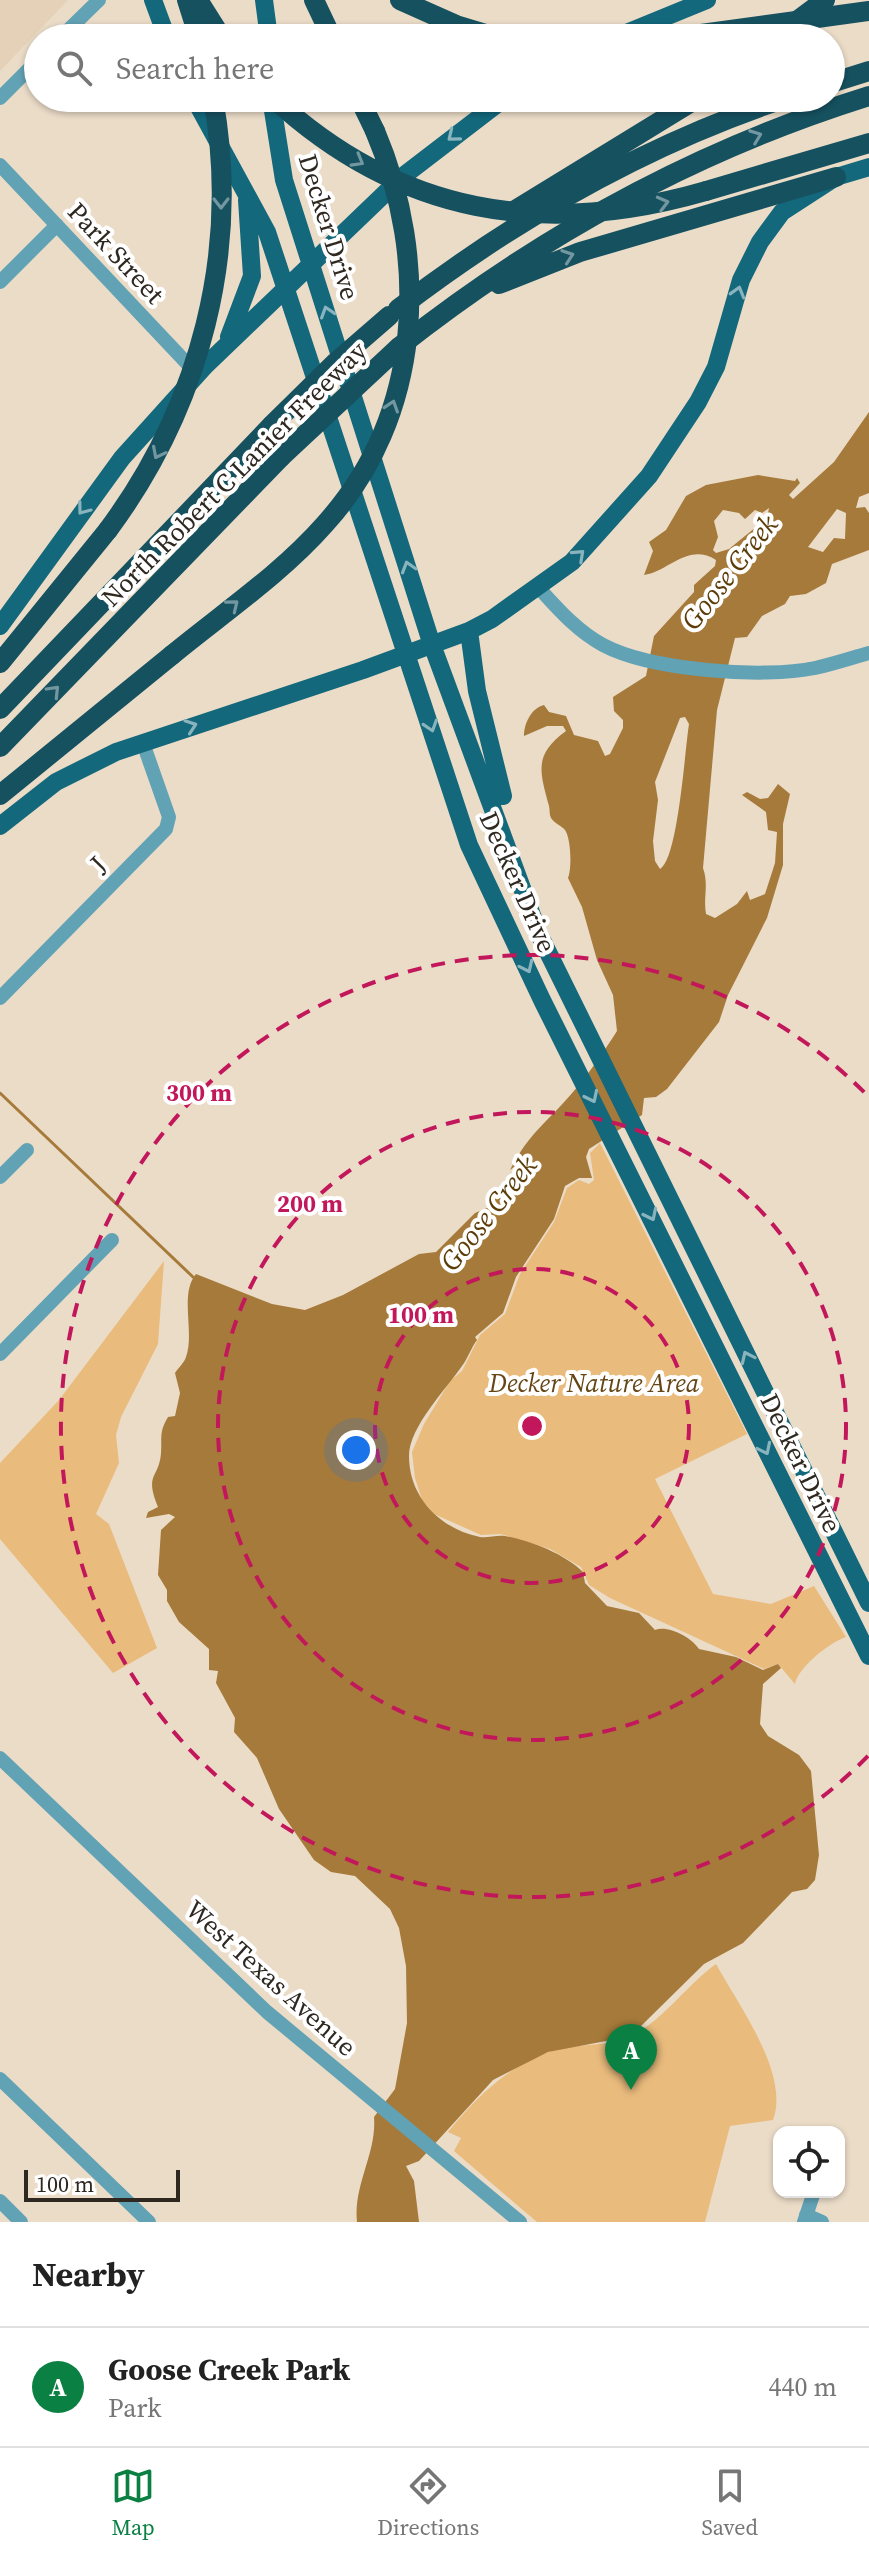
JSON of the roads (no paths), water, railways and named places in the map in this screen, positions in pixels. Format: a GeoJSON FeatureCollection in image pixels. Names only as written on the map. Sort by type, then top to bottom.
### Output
{"type":"FeatureCollection","features":[{"type":"Feature","properties":{"kind":"highway"},"geometry":{"type":"LineString","coordinates":[[187,0],[195,24]]}},
{"type":"Feature","properties":{"kind":"highway"},"geometry":{"type":"LineString","coordinates":[[198,0],[213,24]]}},
{"type":"Feature","properties":{"kind":"highway"},"geometry":{"type":"LineString","coordinates":[[314,0],[325,24]]}},
{"type":"Feature","properties":{"kind":"highway"},"geometry":{"type":"LineString","coordinates":[[400,0],[454,24]]}},
{"type":"Feature","properties":{"kind":"highway"},"geometry":{"type":"LineString","coordinates":[[793,24],[825,0]]}},
{"type":"Feature","properties":{"kind":"highway"},"geometry":{"type":"LineString","coordinates":[[774,24],[869,11]]}},
{"type":"Feature","properties":{"kind":"highway"},"geometry":{"type":"LineString","coordinates":[[845,79],[869,71]]}},
{"type":"Feature","properties":{"kind":"highway","name":"North Robert C Lanier Freeway"},"geometry":{"type":"LineString","coordinates":[[845,104],[869,96]]}},
{"type":"Feature","properties":{"kind":"highway"},"geometry":{"type":"LineString","coordinates":[[0,663],[108,530],[161,447],[191,378],[211,307],[221,212],[215,112]]}},
{"type":"Feature","properties":{"kind":"highway"},"geometry":{"type":"LineString","coordinates":[[289,112],[316,134],[382,174],[453,201],[529,214],[583,215],[644,208],[869,143]]}},
{"type":"Feature","properties":{"kind":"highway"},"geometry":{"type":"LineString","coordinates":[[0,795],[296,553],[326,523],[369,460],[393,405],[409,328],[409,246],[389,163],[365,112]]}},
{"type":"Feature","properties":{"kind":"highway"},"geometry":{"type":"LineString","coordinates":[[473,251],[494,225],[537,195],[675,112]]}},
{"type":"Feature","properties":{"kind":"highway","name":"North Robert C Lanier Freeway"},"geometry":{"type":"LineString","coordinates":[[0,709],[272,425],[336,362],[389,316],[473,251],[576,188],[747,112]]}},
{"type":"Feature","properties":{"kind":"highway","name":"North Robert C Lanier Freeway"},"geometry":{"type":"LineString","coordinates":[[0,747],[281,457],[399,347],[445,311],[542,244],[615,202],[717,152],[819,112]]}},
{"type":"Feature","properties":{"kind":"highway"},"geometry":{"type":"LineString","coordinates":[[445,311],[525,272],[580,252],[836,177]]}},
{"type":"Feature","properties":{"kind":"main road"},"geometry":{"type":"LineString","coordinates":[[153,0],[162,24]]}},
{"type":"Feature","properties":{"kind":"main road"},"geometry":{"type":"LineString","coordinates":[[264,0],[267,24]]}},
{"type":"Feature","properties":{"kind":"main road"},"geometry":{"type":"LineString","coordinates":[[648,24],[707,0]]}},
{"type":"Feature","properties":{"kind":"main road","name":"Decker Drive"},"geometry":{"type":"LineString","coordinates":[[202,112],[267,232],[469,845],[838,1599],[869,1656]]}},
{"type":"Feature","properties":{"kind":"main road","name":"Decker Drive"},"geometry":{"type":"LineString","coordinates":[[274,112],[284,180],[431,642],[539,934],[867,1596]]}},
{"type":"Feature","properties":{"kind":"main road"},"geometry":{"type":"LineString","coordinates":[[4,613],[122,458],[197,374],[402,177],[487,112]]}},
{"type":"Feature","properties":{"kind":"main road"},"geometry":{"type":"LineString","coordinates":[[0,826],[56,782],[116,752],[363,670],[431,642],[469,631],[538,587],[600,535],[649,476],[698,402],[716,367],[741,280],[760,242],[782,212],[836,177],[863,169]]}},
{"type":"Feature","properties":{"kind":"main road"},"geometry":{"type":"LineString","coordinates":[[227,344],[252,276],[248,193]]}},
{"type":"Feature","properties":{"kind":"main road"},"geometry":{"type":"LineString","coordinates":[[300,228],[341,236]]}},
{"type":"Feature","properties":{"kind":"main road"},"geometry":{"type":"LineString","coordinates":[[469,631],[492,763],[526,867],[539,934]]}},
{"type":"Feature","properties":{"kind":"main road"},"geometry":{"type":"LineString","coordinates":[[838,1599],[867,1596]]}},
{"type":"Feature","properties":{"kind":"main road"},"geometry":{"type":"LineString","coordinates":[[848,1619],[867,1596]]}},
{"type":"Feature","properties":{"kind":"street"},"geometry":{"type":"LineString","coordinates":[[74,24],[99,0]]}},
{"type":"Feature","properties":{"kind":"street"},"geometry":{"type":"LineString","coordinates":[[0,98],[24,74]]}},
{"type":"Feature","properties":{"kind":"street","name":"Park Street"},"geometry":{"type":"LineString","coordinates":[[0,165],[197,374]]}},
{"type":"Feature","properties":{"kind":"street"},"geometry":{"type":"LineString","coordinates":[[0,282],[57,225]]}},
{"type":"Feature","properties":{"kind":"street"},"geometry":{"type":"LineString","coordinates":[[538,587],[582,631],[600,643],[661,663],[750,672],[814,668],[869,653]]}},
{"type":"Feature","properties":{"kind":"street","name":"J"},"geometry":{"type":"LineString","coordinates":[[0,998],[166,829],[169,817],[143,743]]}},
{"type":"Feature","properties":{"kind":"street"},"geometry":{"type":"LineString","coordinates":[[0,1177],[27,1150]]}},
{"type":"Feature","properties":{"kind":"street"},"geometry":{"type":"LineString","coordinates":[[0,1354],[112,1240]]}},
{"type":"Feature","properties":{"kind":"street","name":"West Texas Avenue"},"geometry":{"type":"LineString","coordinates":[[0,1758],[267,2012],[520,2222]]}},
{"type":"Feature","properties":{"kind":"street"},"geometry":{"type":"LineString","coordinates":[[0,2079],[149,2222]]}},
{"type":"Feature","properties":{"kind":"street"},"geometry":{"type":"LineString","coordinates":[[812,2198],[805,2219],[822,2222]]}},
{"type":"Feature","properties":{"kind":"street"},"geometry":{"type":"LineString","coordinates":[[0,2201],[21,2222]]}},
{"type":"Feature","properties":{"kind":"water","name":"Goose Creek"},"geometry":{"type":"Polygon","coordinates":[[[869,412],[869,493],[859,497],[856,508],[865,507],[869,513],[869,550],[832,564],[826,583],[806,594],[790,596],[785,604],[762,616],[747,637],[735,638],[717,710],[703,868],[706,914],[715,918],[737,904],[747,891],[750,900],[765,894],[775,863],[777,832],[768,830],[766,812],[742,795],[747,792],[760,799],[768,798],[778,784],[790,794],[783,824],[783,865],[767,918],[728,995],[719,1022],[667,1089],[656,1097],[644,1098],[642,1115],[589,1149],[586,1157],[592,1178],[579,1178],[565,1186],[554,1219],[516,1277],[503,1313],[475,1337],[477,1340],[464,1363],[415,1433],[409,1456],[414,1485],[421,1498],[452,1527],[480,1537],[515,1538],[556,1554],[583,1572],[585,1583],[607,1606],[639,1613],[655,1630],[679,1633],[699,1649],[736,1657],[763,1670],[778,1664],[781,1668],[763,1684],[760,1724],[768,1736],[799,1755],[811,1771],[819,1855],[815,1880],[807,1889],[792,1892],[743,1943],[704,1964],[641,2026],[606,2041],[548,2052],[493,2080],[419,2161],[406,2166],[414,2181],[419,2222],[357,2222],[358,2195],[372,2143],[374,2117],[395,2089],[407,2023],[406,1966],[399,1928],[390,1909],[355,1876],[331,1872],[314,1860],[279,1809],[257,1758],[234,1732],[235,1718],[216,1683],[218,1671],[209,1670],[209,1649],[179,1622],[158,1575],[161,1530],[175,1517],[169,1514],[146,1518],[148,1512],[158,1507],[152,1482],[160,1461],[162,1431],[168,1417],[175,1416],[180,1393],[175,1373],[185,1359],[188,1347],[191,1282],[196,1274],[272,1304],[305,1310],[343,1295],[419,1254],[436,1252],[475,1213],[492,1206],[496,1195],[504,1191],[519,1167],[518,1164],[510,1170],[525,1145],[579,1085],[617,1031],[613,995],[597,960],[582,907],[568,878],[569,840],[564,829],[551,818],[543,783],[544,756],[566,731],[563,726],[547,726],[524,736],[527,722],[535,709],[544,705],[549,712],[566,716],[574,735],[598,741],[605,756],[610,754],[623,728],[623,720],[614,711],[613,697],[646,676],[654,636],[694,592],[694,585],[715,566],[716,560],[696,554],[644,575],[653,551],[649,542],[666,530],[686,496],[706,485],[758,475],[795,481],[797,478],[800,483],[789,495],[793,499],[834,462],[869,412]],[[769,508],[762,513],[755,510],[745,519],[739,513],[723,510],[714,521],[718,537],[713,550],[716,553],[729,549],[756,527],[765,527],[769,508]],[[837,509],[808,547],[823,552],[834,538],[845,539],[846,513],[837,509]],[[685,717],[680,718],[655,782],[658,800],[653,841],[655,861],[660,869],[672,846],[680,802],[689,724],[685,717]]]}},
{"type":"Feature","properties":{"kind":"waterway"},"geometry":{"type":"LineString","coordinates":[[0,1093],[193,1277]]}},
{"type":"Feature","properties":{"kind":"place","name":"Goose Creek Park"},"geometry":{"type":"Point","coordinates":[631,2090]}},
{"type":"Feature","properties":{"kind":"park label","name":"Decker Nature Area"},"geometry":{"type":"Point","coordinates":[594,1383]}}]}
